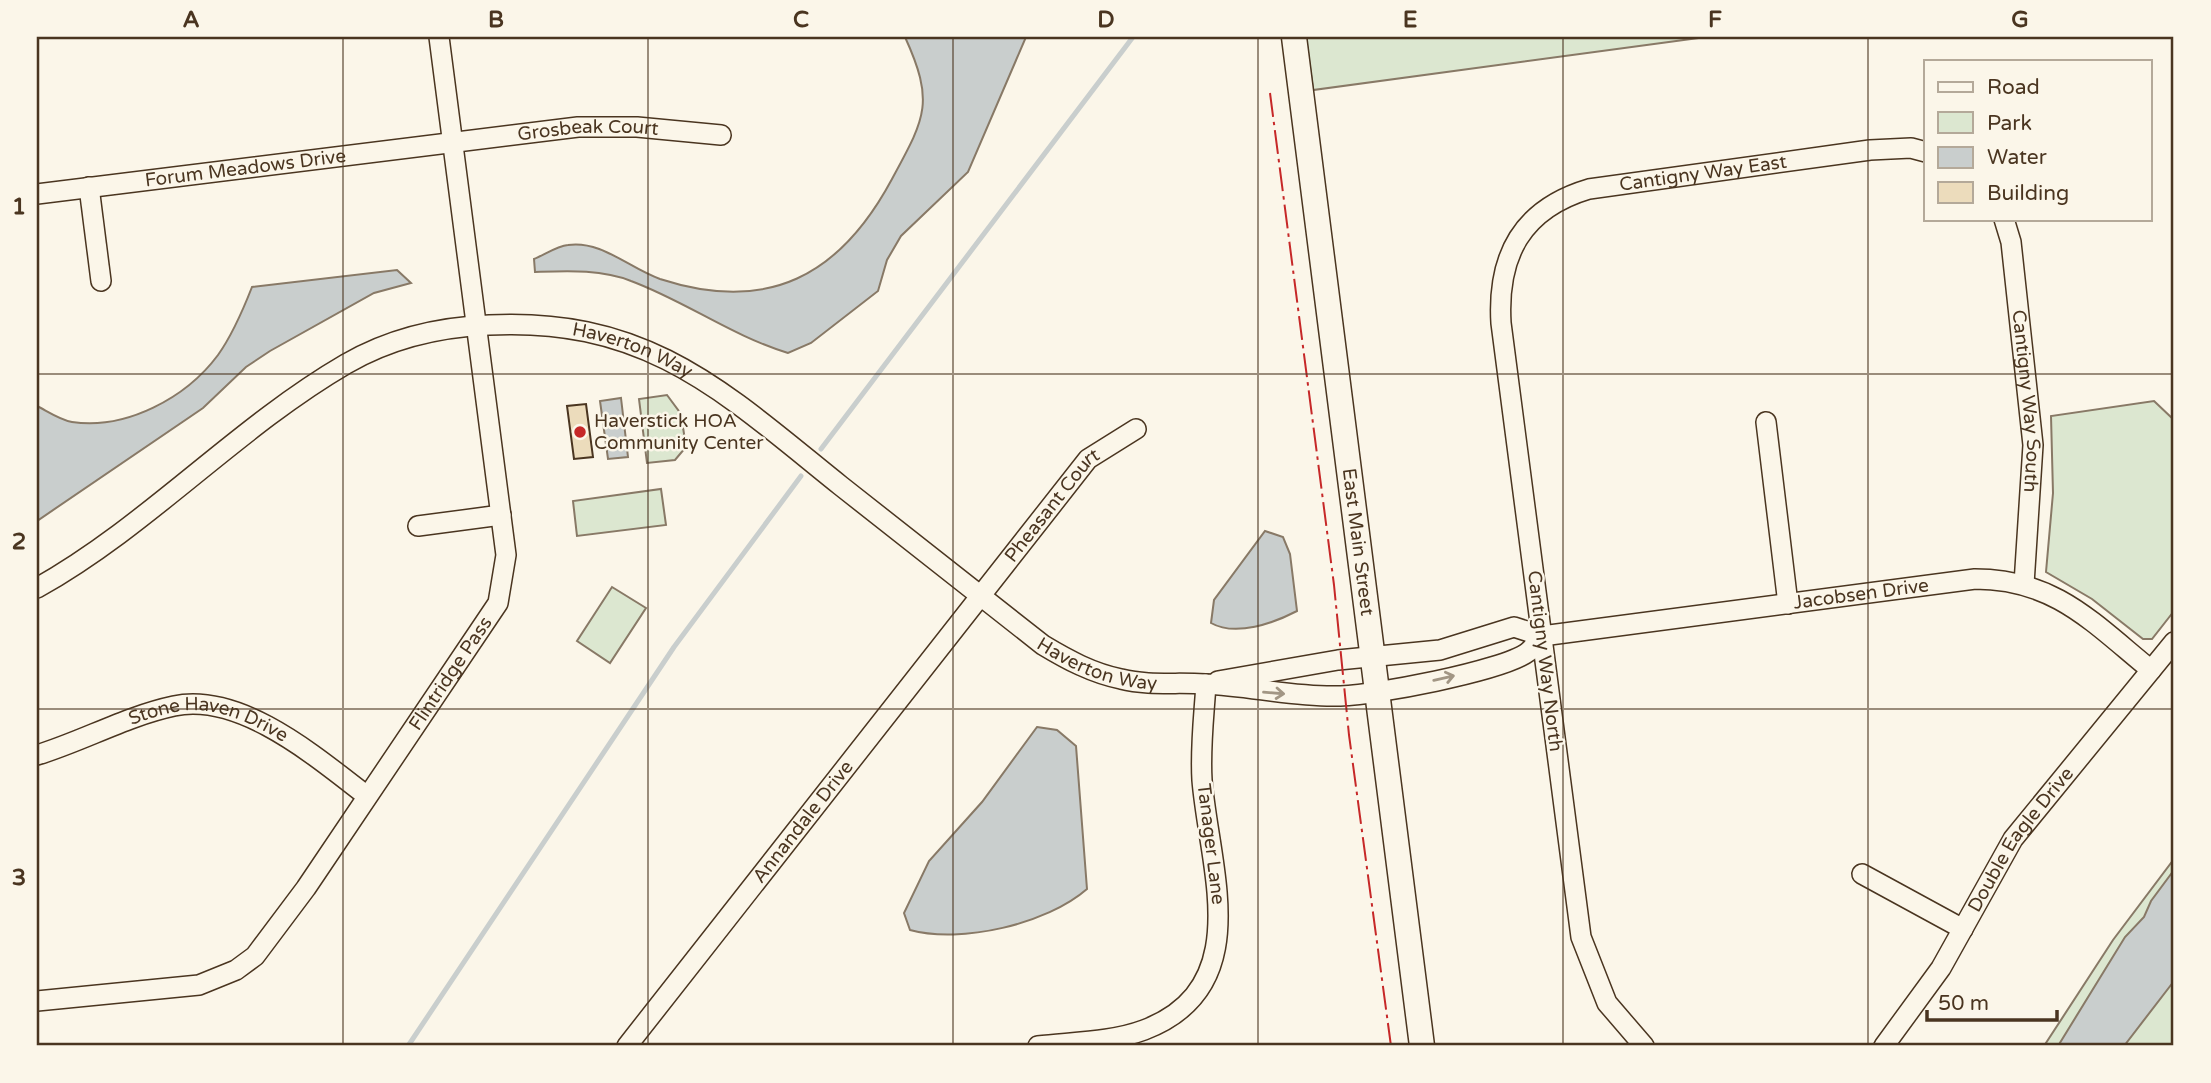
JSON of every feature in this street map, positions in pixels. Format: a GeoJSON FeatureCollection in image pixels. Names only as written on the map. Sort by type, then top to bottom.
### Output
{"type":"FeatureCollection","features":[{"type":"Feature","properties":{"kind":"main road","name":"East Main Street"},"geometry":{"type":"LineString","coordinates":[[1294,37],[1422,1046]]}},
{"type":"Feature","properties":{"kind":"street","name":"Flintridge Pass"},"geometry":{"type":"LineString","coordinates":[[37,1001],[185,987],[209,982],[236,970],[263,948],[498,603],[506,568],[501,515],[439,37]]}},
{"type":"Feature","properties":{"kind":"street","name":"Grosbeak Court"},"geometry":{"type":"LineString","coordinates":[[454,142],[594,126],[721,135]]}},
{"type":"Feature","properties":{"kind":"street","name":"Forum Meadows Drive"},"geometry":{"type":"LineString","coordinates":[[37,194],[454,142]]}},
{"type":"Feature","properties":{"kind":"street","name":"Cantigny Way East"},"geometry":{"type":"LineString","coordinates":[[1507,258],[1533,219],[1561,200],[1589,188],[1870,150],[1911,148],[1924,151]]}},
{"type":"Feature","properties":{"kind":"street"},"geometry":{"type":"LineString","coordinates":[[89,187],[101,281]]}},
{"type":"Feature","properties":{"kind":"street","name":"Cantigny Way South"},"geometry":{"type":"LineString","coordinates":[[2004,220],[2011,242],[2033,445],[2025,583]]}},
{"type":"Feature","properties":{"kind":"street","name":"Cantigny Way North"},"geometry":{"type":"LineString","coordinates":[[1507,258],[1501,283],[1501,323],[1578,919],[1586,956],[1607,1003],[1644,1046]]}},
{"type":"Feature","properties":{"kind":"street","name":"Haverton Way"},"geometry":{"type":"LineString","coordinates":[[37,587],[77,563],[323,378],[364,355],[399,341],[476,326],[544,324],[576,328],[639,345],[681,366],[734,400],[1043,645],[1087,669],[1144,683],[1206,684],[1280,694],[1341,696],[1377,690]]}},
{"type":"Feature","properties":{"kind":"street"},"geometry":{"type":"LineString","coordinates":[[1766,422],[1788,604]]}},
{"type":"Feature","properties":{"kind":"street","name":"Pheasant Court"},"geometry":{"type":"LineString","coordinates":[[980,596],[1088,459],[1136,429]]}},
{"type":"Feature","properties":{"kind":"street"},"geometry":{"type":"LineString","coordinates":[[418,526],[501,515]]}},
{"type":"Feature","properties":{"kind":"street","name":"Jacobsen Drive"},"geometry":{"type":"LineString","coordinates":[[1372,657],[1440,650],[1514,627],[1542,636],[1975,579],[2003,579],[2025,583],[2059,598],[2151,670]]}},
{"type":"Feature","properties":{"kind":"street","name":"Annandale Drive"},"geometry":{"type":"LineString","coordinates":[[629,1046],[980,596]]}},
{"type":"Feature","properties":{"kind":"street"},"geometry":{"type":"LineString","coordinates":[[1377,690],[1447,678],[1517,658],[1529,652],[1542,636]]}},
{"type":"Feature","properties":{"kind":"street","name":"Double Eagle Drive"},"geometry":{"type":"LineString","coordinates":[[1884,1046],[1941,968],[2020,830],[2174,642]]}},
{"type":"Feature","properties":{"kind":"street","name":"Haverton Way"},"geometry":{"type":"LineString","coordinates":[[1206,684],[1261,671],[1372,657]]}},
{"type":"Feature","properties":{"kind":"street","name":"Tanager Lane"},"geometry":{"type":"LineString","coordinates":[[1038,1046],[1143,1031],[1172,1015],[1191,998],[1214,960],[1220,935],[1202,782],[1206,684]]}},
{"type":"Feature","properties":{"kind":"street","name":"Stone Haven Drive"},"geometry":{"type":"LineString","coordinates":[[37,755],[163,709],[206,704],[236,710],[258,721],[367,796]]}},
{"type":"Feature","properties":{"kind":"street"},"geometry":{"type":"LineString","coordinates":[[1862,874],[1963,929]]}},
{"type":"Feature","properties":{"kind":"green space"},"geometry":{"type":"Polygon","coordinates":[[[1306,37],[1706,37],[1313,90],[1306,37]]]}},
{"type":"Feature","properties":{"kind":"green space"},"geometry":{"type":"Polygon","coordinates":[[[667,395],[681,414],[686,447],[675,460],[647,463],[639,399],[667,395]]]}},
{"type":"Feature","properties":{"kind":"green space"},"geometry":{"type":"Polygon","coordinates":[[[2154,401],[2174,420],[2174,611],[2152,639],[2143,639],[2092,599],[2046,572],[2053,493],[2051,416],[2154,401]]]}},
{"type":"Feature","properties":{"kind":"green space"},"geometry":{"type":"Polygon","coordinates":[[[661,489],[666,525],[577,536],[573,501],[661,489]]]}},
{"type":"Feature","properties":{"kind":"green space"},"geometry":{"type":"Polygon","coordinates":[[[612,587],[646,608],[610,663],[577,641],[612,587]]]}},
{"type":"Feature","properties":{"kind":"green space"},"geometry":{"type":"Polygon","coordinates":[[[2174,859],[2174,1046],[2044,1046],[2113,940],[2174,859]]]}},
{"type":"Feature","properties":{"kind":"water"},"geometry":{"type":"Polygon","coordinates":[[[905,37],[1026,37],[968,172],[901,236],[887,260],[878,291],[811,343],[788,353],[767,346],[651,289],[620,277],[583,272],[535,272],[534,259],[559,247],[580,245],[603,251],[660,279],[699,289],[734,292],[767,288],[797,278],[824,262],[849,240],[872,213],[919,125],[923,95],[920,78],[905,37]]]}},
{"type":"Feature","properties":{"kind":"water"},"geometry":{"type":"Polygon","coordinates":[[[397,270],[411,283],[374,293],[270,351],[246,367],[203,408],[37,521],[37,406],[72,422],[113,421],[133,416],[172,397],[205,371],[228,339],[252,287],[397,270]]]}},
{"type":"Feature","properties":{"kind":"water"},"geometry":{"type":"Polygon","coordinates":[[[621,398],[628,457],[608,459],[600,401],[621,398]]]}},
{"type":"Feature","properties":{"kind":"water"},"geometry":{"type":"Polygon","coordinates":[[[1265,531],[1283,537],[1290,554],[1297,611],[1266,624],[1243,629],[1211,623],[1214,600],[1265,531]]]}},
{"type":"Feature","properties":{"kind":"water"},"geometry":{"type":"Polygon","coordinates":[[[1037,727],[1057,730],[1076,746],[1087,889],[1050,912],[1003,928],[954,934],[910,930],[904,913],[929,861],[982,802],[1037,727]]]}},
{"type":"Feature","properties":{"kind":"water"},"geometry":{"type":"Polygon","coordinates":[[[2174,870],[2174,981],[2124,1046],[2058,1046],[2125,937],[2144,917],[2151,901],[2174,870]]]}},
{"type":"Feature","properties":{"kind":"building","name":"Haverstick HOA Community Center"},"geometry":{"type":"Polygon","coordinates":[[[586,404],[593,457],[574,459],[567,406],[586,404]]]}},
{"type":"Feature","properties":{"kind":"waterway"},"geometry":{"type":"LineString","coordinates":[[821,449],[1133,37]]}},
{"type":"Feature","properties":{"kind":"waterway"},"geometry":{"type":"LineString","coordinates":[[408,1046],[674,647],[801,476]]}},
{"type":"Feature","properties":{"kind":"power"},"geometry":{"type":"LineString","coordinates":[[1270,93],[1334,585],[1349,735],[1391,1046]]}},
{"type":"Feature","properties":{"kind":"place","name":"Haverstick HOA Community Center"},"geometry":{"type":"Point","coordinates":[580,432]}}]}
